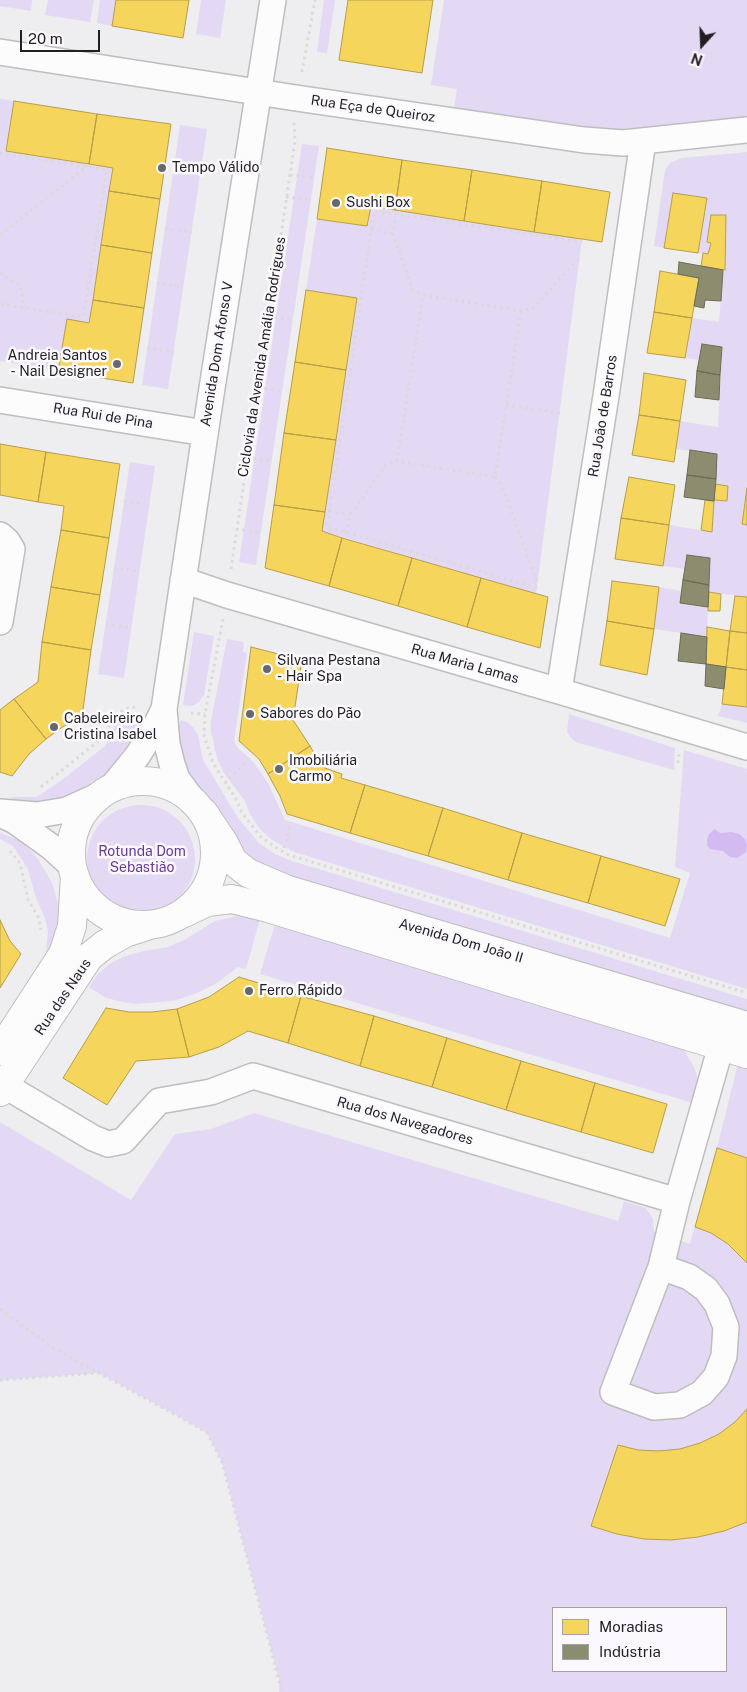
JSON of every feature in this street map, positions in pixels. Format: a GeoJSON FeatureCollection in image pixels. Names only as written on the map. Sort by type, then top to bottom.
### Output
{"type":"FeatureCollection","features":[{"type":"Feature","properties":{"kind":"main road"},"geometry":{"type":"LineString","coordinates":[[132,781],[154,781],[173,787],[197,806],[213,834],[216,856],[211,878],[200,898],[184,913],[166,922],[147,926],[127,924],[108,917],[89,902],[76,881],[70,857],[73,833],[81,814],[95,798],[106,791],[132,781]]}},
{"type":"Feature","properties":{"kind":"main road","name":"Avenida Dom João II"},"geometry":{"type":"LineString","coordinates":[[197,806],[224,844],[232,861],[248,873],[288,890],[747,1026]]}},
{"type":"Feature","properties":{"kind":"main road","name":"Rua das Naus"},"geometry":{"type":"LineString","coordinates":[[0,1051],[63,954],[72,926],[74,871]]}},
{"type":"Feature","properties":{"kind":"main road","name":"Avenida Dom João II"},"geometry":{"type":"LineString","coordinates":[[184,913],[207,902],[232,900],[268,908],[747,1054]]}},
{"type":"Feature","properties":{"kind":"main road","name":"Rua das Naus"},"geometry":{"type":"LineString","coordinates":[[2,1088],[89,956],[125,933],[147,926]]}},
{"type":"Feature","properties":{"kind":"street","name":"Avenida Dom Afonso V"},"geometry":{"type":"LineString","coordinates":[[197,806],[177,779],[167,744],[164,709],[273,0]]}},
{"type":"Feature","properties":{"kind":"street","name":"Rua Eça de Queiroz"},"geometry":{"type":"LineString","coordinates":[[0,52],[584,140],[624,143],[747,130]]}},
{"type":"Feature","properties":{"kind":"street","name":"Rua João de Barros"},"geometry":{"type":"LineString","coordinates":[[559,691],[606,396],[643,141]]}},
{"type":"Feature","properties":{"kind":"street","name":"Rua Rui de Pina"},"geometry":{"type":"LineString","coordinates":[[0,400],[205,433]]}},
{"type":"Feature","properties":{"kind":"street"},"geometry":{"type":"LineString","coordinates":[[0,535],[12,549],[0,622]]}},
{"type":"Feature","properties":{"kind":"street","name":"Rua Maria Lamas"},"geometry":{"type":"LineString","coordinates":[[183,580],[227,595],[747,747]]}},
{"type":"Feature","properties":{"kind":"street","name":"Avenida Dom Afonso V"},"geometry":{"type":"LineString","coordinates":[[106,791],[138,755],[164,709]]}},
{"type":"Feature","properties":{"kind":"street"},"geometry":{"type":"LineString","coordinates":[[0,813],[37,815],[68,810],[106,791]]}},
{"type":"Feature","properties":{"kind":"street"},"geometry":{"type":"LineString","coordinates":[[0,813],[15,821],[50,846],[74,871]]}},
{"type":"Feature","properties":{"kind":"street"},"geometry":{"type":"LineString","coordinates":[[660,1267],[689,1277],[706,1289],[717,1304],[726,1328],[724,1356],[716,1377],[702,1392],[680,1405],[654,1407],[613,1392],[660,1267],[721,1046]]}},
{"type":"Feature","properties":{"kind":"street","name":"Rua dos Navegadores"},"geometry":{"type":"LineString","coordinates":[[2,1088],[93,1138],[108,1144],[123,1141],[159,1101],[211,1092],[253,1076],[678,1201]]}},
{"type":"Feature","properties":{"kind":"path","name":"Ciclovia da Avenida Amália Rodrigues"},"geometry":{"type":"LineString","coordinates":[[315,0],[306,59],[293,117],[295,142],[246,458],[227,595],[205,714],[204,735],[213,763],[236,799],[242,813],[261,837],[284,853],[747,993]]}},
{"type":"Feature","properties":{"kind":"path"},"geometry":{"type":"LineString","coordinates":[[0,154],[107,170],[83,317],[0,304]]}},
{"type":"Feature","properties":{"kind":"path"},"geometry":{"type":"LineString","coordinates":[[175,163],[201,167]]}},
{"type":"Feature","properties":{"kind":"path"},"geometry":{"type":"LineString","coordinates":[[0,234],[86,166]]}},
{"type":"Feature","properties":{"kind":"path"},"geometry":{"type":"LineString","coordinates":[[107,174],[112,174]]}},
{"type":"Feature","properties":{"kind":"path"},"geometry":{"type":"LineString","coordinates":[[290,175],[314,178]]}},
{"type":"Feature","properties":{"kind":"path"},"geometry":{"type":"LineString","coordinates":[[286,197],[311,200]]}},
{"type":"Feature","properties":{"kind":"path"},"geometry":{"type":"LineString","coordinates":[[537,588],[327,527],[326,521],[330,511],[371,230],[371,216],[374,211],[582,242]]}},
{"type":"Feature","properties":{"kind":"path"},"geometry":{"type":"LineString","coordinates":[[396,214],[393,234],[413,290],[423,295],[521,311],[533,308],[580,257]]}},
{"type":"Feature","properties":{"kind":"path"},"geometry":{"type":"LineString","coordinates":[[165,229],[192,232]]}},
{"type":"Feature","properties":{"kind":"path"},"geometry":{"type":"LineString","coordinates":[[371,230],[393,234]]}},
{"type":"Feature","properties":{"kind":"path"},"geometry":{"type":"LineString","coordinates":[[0,273],[20,285],[24,308]]}},
{"type":"Feature","properties":{"kind":"path"},"geometry":{"type":"LineString","coordinates":[[157,283],[183,287]]}},
{"type":"Feature","properties":{"kind":"path"},"geometry":{"type":"LineString","coordinates":[[397,461],[423,295]]}},
{"type":"Feature","properties":{"kind":"path"},"geometry":{"type":"LineString","coordinates":[[495,477],[521,311]]}},
{"type":"Feature","properties":{"kind":"path"},"geometry":{"type":"LineString","coordinates":[[268,317],[293,320]]}},
{"type":"Feature","properties":{"kind":"path"},"geometry":{"type":"LineString","coordinates":[[147,348],[174,352]]}},
{"type":"Feature","properties":{"kind":"path"},"geometry":{"type":"LineString","coordinates":[[258,387],[282,392]]}},
{"type":"Feature","properties":{"kind":"path"},"geometry":{"type":"LineString","coordinates":[[506,405],[560,413]]}},
{"type":"Feature","properties":{"kind":"path"},"geometry":{"type":"LineString","coordinates":[[246,458],[272,461]]}},
{"type":"Feature","properties":{"kind":"path"},"geometry":{"type":"LineString","coordinates":[[346,532],[350,515],[386,466],[397,461],[495,477],[503,488],[538,582]]}},
{"type":"Feature","properties":{"kind":"path"},"geometry":{"type":"LineString","coordinates":[[124,502],[150,505]]}},
{"type":"Feature","properties":{"kind":"path"},"geometry":{"type":"LineString","coordinates":[[330,511],[350,515]]}},
{"type":"Feature","properties":{"kind":"path"},"geometry":{"type":"LineString","coordinates":[[236,529],[261,533]]}},
{"type":"Feature","properties":{"kind":"path"},"geometry":{"type":"LineString","coordinates":[[114,568],[140,571]]}},
{"type":"Feature","properties":{"kind":"path"},"geometry":{"type":"LineString","coordinates":[[106,624],[131,628]]}},
{"type":"Feature","properties":{"kind":"path"},"geometry":{"type":"LineString","coordinates":[[36,790],[101,739],[116,717],[125,709],[134,707],[164,709]]}},
{"type":"Feature","properties":{"kind":"path"},"geometry":{"type":"LineString","coordinates":[[225,783],[250,758]]}},
{"type":"Feature","properties":{"kind":"path"},"geometry":{"type":"LineString","coordinates":[[284,848],[291,822]]}},
{"type":"Feature","properties":{"kind":"path"},"geometry":{"type":"LineString","coordinates":[[4,848],[20,863],[28,900],[38,917],[42,935]]}},
{"type":"Feature","properties":{"kind":"path"},"geometry":{"type":"LineString","coordinates":[[0,1309],[53,1348],[187,1420],[207,1434],[222,1462],[282,1692]]}},
{"type":"Feature","properties":{"kind":"path"},"geometry":{"type":"LineString","coordinates":[[0,1380],[99,1373]]}},
{"type":"Feature","properties":{"kind":"green space"},"geometry":{"type":"Polygon","coordinates":[[[0,0],[32,0],[31,11],[0,6],[0,0]]]}},
{"type":"Feature","properties":{"kind":"green space"},"geometry":{"type":"Polygon","coordinates":[[[48,0],[94,0],[90,22],[45,15],[48,0]]]}},
{"type":"Feature","properties":{"kind":"green space"},"geometry":{"type":"Polygon","coordinates":[[[100,0],[116,0],[112,26],[97,23],[100,0]]]}},
{"type":"Feature","properties":{"kind":"green space"},"geometry":{"type":"Polygon","coordinates":[[[201,0],[226,0],[220,38],[196,34],[201,0]]]}},
{"type":"Feature","properties":{"kind":"green space"},"geometry":{"type":"Polygon","coordinates":[[[324,0],[335,0],[327,53],[317,52],[324,0]]]}},
{"type":"Feature","properties":{"kind":"green space"},"geometry":{"type":"Polygon","coordinates":[[[444,0],[747,0],[747,119],[629,134],[454,109],[457,89],[431,85],[444,0]]]}},
{"type":"Feature","properties":{"kind":"green space"},"geometry":{"type":"Polygon","coordinates":[[[0,99],[14,101],[6,151],[113,168],[89,323],[67,320],[58,371],[0,361],[0,99]]]}},
{"type":"Feature","properties":{"kind":"green space"},"geometry":{"type":"Polygon","coordinates":[[[180,125],[207,129],[168,389],[142,385],[180,125]]]}},
{"type":"Feature","properties":{"kind":"green space"},"geometry":{"type":"Polygon","coordinates":[[[302,144],[319,146],[256,565],[239,562],[302,144]]]}},
{"type":"Feature","properties":{"kind":"green space"},"geometry":{"type":"Polygon","coordinates":[[[747,152],[747,484],[742,523],[747,525],[747,597],[709,592],[710,558],[687,555],[685,569],[663,566],[669,525],[712,532],[714,500],[727,501],[728,486],[715,484],[717,454],[676,449],[680,421],[718,427],[722,347],[703,344],[699,360],[685,358],[692,318],[719,322],[723,270],[725,270],[726,216],[711,216],[707,242],[711,243],[708,254],[698,253],[707,198],[673,193],[664,248],[654,246],[665,170],[670,163],[682,158],[747,152]]]}},
{"type":"Feature","properties":{"kind":"green space"},"geometry":{"type":"Polygon","coordinates":[[[371,206],[582,239],[536,594],[322,531],[357,299],[306,290],[317,219],[367,226],[371,206]]]}},
{"type":"Feature","properties":{"kind":"green space"},"geometry":{"type":"Polygon","coordinates":[[[130,462],[155,466],[124,678],[98,674],[130,462]]]}},
{"type":"Feature","properties":{"kind":"green space"},"geometry":{"type":"Polygon","coordinates":[[[659,587],[681,591],[680,603],[708,607],[707,637],[654,629],[659,587]]]}},
{"type":"Feature","properties":{"kind":"green space"},"geometry":{"type":"Polygon","coordinates":[[[194,632],[214,636],[204,695],[199,702],[192,706],[183,705],[194,632]]]}},
{"type":"Feature","properties":{"kind":"green space"},"geometry":{"type":"Polygon","coordinates":[[[227,639],[244,642],[243,652],[247,653],[234,741],[236,746],[255,764],[269,785],[285,820],[670,938],[690,873],[675,867],[684,750],[747,769],[747,989],[294,852],[272,840],[259,828],[250,814],[245,801],[224,773],[217,758],[211,732],[211,721],[227,639]]]}},
{"type":"Feature","properties":{"kind":"green space"},"geometry":{"type":"Polygon","coordinates":[[[722,704],[747,707],[747,723],[718,716],[722,704]]]}},
{"type":"Feature","properties":{"kind":"green space"},"geometry":{"type":"Polygon","coordinates":[[[135,713],[144,715],[137,741],[110,772],[93,781],[79,792],[47,806],[9,801],[12,797],[37,797],[62,780],[105,746],[115,726],[128,715],[135,713]]]}},
{"type":"Feature","properties":{"kind":"green space"},"geometry":{"type":"Polygon","coordinates":[[[569,714],[675,748],[674,770],[576,742],[567,732],[569,714]]]}},
{"type":"Feature","properties":{"kind":"green space"},"geometry":{"type":"Polygon","coordinates":[[[180,720],[187,722],[193,727],[198,735],[203,760],[238,818],[259,843],[275,854],[292,861],[747,999],[747,1016],[274,874],[255,864],[238,849],[224,817],[214,802],[202,791],[190,775],[183,762],[179,731],[180,720]]]}},
{"type":"Feature","properties":{"kind":"green space","name":"Rotunda Dom Sebastião"},"geometry":{"type":"Polygon","coordinates":[[[141,805],[162,809],[179,821],[191,838],[195,859],[191,880],[179,897],[162,909],[141,913],[120,909],[103,897],[91,880],[87,859],[91,838],[103,821],[120,809],[141,805]]]}},
{"type":"Feature","properties":{"kind":"green space"},"geometry":{"type":"Polygon","coordinates":[[[0,833],[16,839],[27,847],[38,859],[52,883],[59,907],[60,925],[57,945],[43,960],[46,953],[48,931],[45,918],[36,898],[28,869],[13,846],[0,839],[0,833]]]}},
{"type":"Feature","properties":{"kind":"green space"},"geometry":{"type":"Polygon","coordinates":[[[237,916],[260,919],[246,969],[238,967],[217,983],[197,993],[173,1001],[135,1004],[106,998],[89,987],[99,973],[111,963],[123,957],[168,947],[184,940],[215,921],[237,916]]]}},
{"type":"Feature","properties":{"kind":"green space"},"geometry":{"type":"Polygon","coordinates":[[[275,924],[682,1047],[697,1075],[697,1086],[693,1103],[260,974],[275,924]]]}},
{"type":"Feature","properties":{"kind":"green space"},"geometry":{"type":"Polygon","coordinates":[[[738,1063],[747,1065],[747,1692],[279,1692],[279,1679],[222,1462],[207,1433],[99,1373],[0,1380],[0,1122],[131,1200],[175,1134],[211,1129],[254,1113],[618,1221],[624,1201],[646,1208],[653,1219],[654,1232],[690,1244],[738,1063]]]}},
{"type":"Feature","properties":{"kind":"shaded area"},"geometry":{"type":"Polygon","coordinates":[[[715,829],[720,833],[731,832],[739,834],[745,839],[747,845],[746,852],[737,858],[730,857],[723,851],[710,849],[707,845],[707,839],[709,834],[715,829]]]}},
{"type":"Feature","properties":{"kind":"building: Moradias"},"geometry":{"type":"Polygon","coordinates":[[[116,0],[189,0],[183,38],[112,26],[116,0]]]}},
{"type":"Feature","properties":{"kind":"building: Moradias"},"geometry":{"type":"Polygon","coordinates":[[[348,0],[433,0],[422,73],[339,60],[348,0]]]}},
{"type":"Feature","properties":{"kind":"building: Moradias"},"geometry":{"type":"Polygon","coordinates":[[[14,101],[97,114],[89,164],[6,151],[14,101]]]}},
{"type":"Feature","properties":{"kind":"building: Moradias"},"geometry":{"type":"Polygon","coordinates":[[[97,114],[171,124],[160,199],[109,191],[113,168],[89,164],[97,114]]]}},
{"type":"Feature","properties":{"kind":"building: Moradias"},"geometry":{"type":"Polygon","coordinates":[[[327,148],[402,160],[395,210],[371,206],[367,226],[317,219],[327,148]]]}},
{"type":"Feature","properties":{"kind":"building: Moradias"},"geometry":{"type":"Polygon","coordinates":[[[402,160],[472,170],[464,221],[395,210],[402,160]]]}},
{"type":"Feature","properties":{"kind":"building: Moradias"},"geometry":{"type":"Polygon","coordinates":[[[472,170],[542,181],[534,232],[464,221],[472,170]]]}},
{"type":"Feature","properties":{"kind":"building: Moradias"},"geometry":{"type":"Polygon","coordinates":[[[542,181],[610,192],[602,242],[534,232],[542,181]]]}},
{"type":"Feature","properties":{"kind":"building: Moradias"},"geometry":{"type":"Polygon","coordinates":[[[109,191],[160,199],[152,253],[101,245],[109,191]]]}},
{"type":"Feature","properties":{"kind":"building: Moradias"},"geometry":{"type":"Polygon","coordinates":[[[673,193],[707,198],[698,253],[664,248],[673,193]]]}},
{"type":"Feature","properties":{"kind":"building: Moradias"},"geometry":{"type":"Polygon","coordinates":[[[711,215],[726,215],[725,270],[701,266],[703,253],[708,254],[711,243],[707,242],[711,215]]]}},
{"type":"Feature","properties":{"kind":"building: Moradias"},"geometry":{"type":"Polygon","coordinates":[[[101,245],[152,253],[144,308],[93,300],[101,245]]]}},
{"type":"Feature","properties":{"kind":"building: Moradias"},"geometry":{"type":"Polygon","coordinates":[[[660,271],[699,278],[692,318],[654,312],[660,271]]]}},
{"type":"Feature","properties":{"kind":"building: Moradias"},"geometry":{"type":"Polygon","coordinates":[[[306,290],[357,298],[346,370],[295,362],[306,290]]]}},
{"type":"Feature","properties":{"kind":"building: Moradias"},"geometry":{"type":"Polygon","coordinates":[[[93,300],[144,308],[133,383],[58,371],[67,319],[89,323],[93,300]]]}},
{"type":"Feature","properties":{"kind":"building: Moradias"},"geometry":{"type":"Polygon","coordinates":[[[654,312],[692,318],[685,358],[647,353],[654,312]]]}},
{"type":"Feature","properties":{"kind":"building: Moradias"},"geometry":{"type":"Polygon","coordinates":[[[295,362],[346,370],[336,440],[284,433],[295,362]]]}},
{"type":"Feature","properties":{"kind":"building: Moradias"},"geometry":{"type":"Polygon","coordinates":[[[644,373],[686,380],[680,421],[639,415],[644,373]]]}},
{"type":"Feature","properties":{"kind":"building: Moradias"},"geometry":{"type":"Polygon","coordinates":[[[639,415],[680,421],[674,462],[632,455],[639,415]]]}},
{"type":"Feature","properties":{"kind":"building: Moradias"},"geometry":{"type":"Polygon","coordinates":[[[284,433],[336,440],[325,512],[274,505],[284,433]]]}},
{"type":"Feature","properties":{"kind":"building: Moradias"},"geometry":{"type":"Polygon","coordinates":[[[0,444],[46,452],[38,502],[0,495],[0,444]]]}},
{"type":"Feature","properties":{"kind":"building: Moradias"},"geometry":{"type":"Polygon","coordinates":[[[46,452],[120,464],[109,538],[61,530],[64,506],[38,502],[46,452]]]}},
{"type":"Feature","properties":{"kind":"building: Moradias"},"geometry":{"type":"Polygon","coordinates":[[[629,477],[675,485],[669,525],[621,518],[629,477]]]}},
{"type":"Feature","properties":{"kind":"building: Moradias"},"geometry":{"type":"Polygon","coordinates":[[[715,484],[728,486],[727,501],[714,500],[715,484]]]}},
{"type":"Feature","properties":{"kind":"building: Moradias"},"geometry":{"type":"Polygon","coordinates":[[[747,488],[747,525],[742,524],[747,488]]]}},
{"type":"Feature","properties":{"kind":"building: Moradias"},"geometry":{"type":"Polygon","coordinates":[[[705,500],[714,501],[712,532],[701,530],[705,500]]]}},
{"type":"Feature","properties":{"kind":"building: Moradias"},"geometry":{"type":"Polygon","coordinates":[[[274,505],[325,512],[322,531],[342,538],[329,586],[265,568],[274,505]]]}},
{"type":"Feature","properties":{"kind":"building: Moradias"},"geometry":{"type":"Polygon","coordinates":[[[621,518],[669,525],[663,566],[615,559],[621,518]]]}},
{"type":"Feature","properties":{"kind":"building: Moradias"},"geometry":{"type":"Polygon","coordinates":[[[61,530],[109,538],[100,595],[51,587],[61,530]]]}},
{"type":"Feature","properties":{"kind":"building: Moradias"},"geometry":{"type":"Polygon","coordinates":[[[342,538],[412,558],[398,606],[329,586],[342,538]]]}},
{"type":"Feature","properties":{"kind":"building: Moradias"},"geometry":{"type":"Polygon","coordinates":[[[412,558],[481,578],[467,627],[398,606],[412,558]]]}},
{"type":"Feature","properties":{"kind":"building: Moradias"},"geometry":{"type":"Polygon","coordinates":[[[481,578],[548,597],[540,648],[467,627],[481,578]]]}},
{"type":"Feature","properties":{"kind":"building: Moradias"},"geometry":{"type":"Polygon","coordinates":[[[612,581],[659,587],[654,629],[607,621],[612,581]]]}},
{"type":"Feature","properties":{"kind":"building: Moradias"},"geometry":{"type":"Polygon","coordinates":[[[51,587],[100,595],[91,650],[42,642],[51,587]]]}},
{"type":"Feature","properties":{"kind":"building: Moradias"},"geometry":{"type":"Polygon","coordinates":[[[709,592],[721,594],[720,611],[708,611],[709,592]]]}},
{"type":"Feature","properties":{"kind":"building: Moradias"},"geometry":{"type":"Polygon","coordinates":[[[735,596],[747,597],[747,633],[730,631],[735,596]]]}},
{"type":"Feature","properties":{"kind":"building: Moradias"},"geometry":{"type":"Polygon","coordinates":[[[607,621],[654,629],[647,675],[600,665],[607,621]]]}},
{"type":"Feature","properties":{"kind":"building: Moradias"},"geometry":{"type":"Polygon","coordinates":[[[707,627],[730,631],[726,667],[706,664],[707,627]]]}},
{"type":"Feature","properties":{"kind":"building: Moradias"},"geometry":{"type":"Polygon","coordinates":[[[730,631],[747,633],[747,670],[726,667],[730,631]]]}},
{"type":"Feature","properties":{"kind":"building: Moradias"},"geometry":{"type":"Polygon","coordinates":[[[42,642],[91,650],[82,717],[64,726],[46,739],[14,699],[38,682],[42,642]]]}},
{"type":"Feature","properties":{"kind":"building: Moradias"},"geometry":{"type":"Polygon","coordinates":[[[251,647],[302,660],[293,720],[310,746],[268,774],[259,759],[239,741],[251,647]]]}},
{"type":"Feature","properties":{"kind":"building: Moradias"},"geometry":{"type":"Polygon","coordinates":[[[726,667],[747,670],[747,707],[722,704],[726,667]]]}},
{"type":"Feature","properties":{"kind":"building: Moradias"},"geometry":{"type":"Polygon","coordinates":[[[14,699],[46,739],[29,754],[12,776],[0,772],[0,710],[14,699]]]}},
{"type":"Feature","properties":{"kind":"building: Moradias"},"geometry":{"type":"Polygon","coordinates":[[[310,746],[322,767],[342,774],[341,778],[365,785],[350,833],[287,814],[268,774],[310,746]]]}},
{"type":"Feature","properties":{"kind":"building: Moradias"},"geometry":{"type":"Polygon","coordinates":[[[365,785],[443,808],[428,856],[350,833],[365,785]]]}},
{"type":"Feature","properties":{"kind":"building: Moradias"},"geometry":{"type":"Polygon","coordinates":[[[443,808],[522,833],[508,880],[428,856],[443,808]]]}},
{"type":"Feature","properties":{"kind":"building: Moradias"},"geometry":{"type":"Polygon","coordinates":[[[522,833],[601,856],[588,903],[508,880],[522,833]]]}},
{"type":"Feature","properties":{"kind":"building: Moradias"},"geometry":{"type":"Polygon","coordinates":[[[601,856],[680,879],[665,926],[588,903],[601,856]]]}},
{"type":"Feature","properties":{"kind":"building: Moradias"},"geometry":{"type":"Polygon","coordinates":[[[0,920],[10,941],[21,954],[0,988],[0,920]]]}},
{"type":"Feature","properties":{"kind":"building: Moradias"},"geometry":{"type":"Polygon","coordinates":[[[239,977],[301,996],[288,1043],[248,1031],[219,1047],[189,1057],[177,1009],[209,997],[239,977]]]}},
{"type":"Feature","properties":{"kind":"building: Moradias"},"geometry":{"type":"Polygon","coordinates":[[[301,996],[374,1016],[360,1066],[288,1043],[301,996]]]}},
{"type":"Feature","properties":{"kind":"building: Moradias"},"geometry":{"type":"Polygon","coordinates":[[[106,1008],[129,1012],[177,1009],[189,1057],[136,1061],[107,1105],[63,1078],[106,1008]]]}},
{"type":"Feature","properties":{"kind":"building: Moradias"},"geometry":{"type":"Polygon","coordinates":[[[374,1016],[447,1038],[432,1087],[360,1066],[374,1016]]]}},
{"type":"Feature","properties":{"kind":"building: Moradias"},"geometry":{"type":"Polygon","coordinates":[[[447,1038],[521,1061],[506,1110],[432,1087],[447,1038]]]}},
{"type":"Feature","properties":{"kind":"building: Moradias"},"geometry":{"type":"Polygon","coordinates":[[[521,1061],[595,1083],[581,1132],[506,1110],[521,1061]]]}},
{"type":"Feature","properties":{"kind":"building: Moradias"},"geometry":{"type":"Polygon","coordinates":[[[595,1083],[667,1104],[653,1153],[581,1132],[595,1083]]]}},
{"type":"Feature","properties":{"kind":"building: Moradias"},"geometry":{"type":"Polygon","coordinates":[[[717,1148],[747,1158],[747,1263],[728,1244],[711,1233],[695,1227],[717,1148]]]}},
{"type":"Feature","properties":{"kind":"building: Moradias"},"geometry":{"type":"Polygon","coordinates":[[[747,1409],[747,1522],[724,1531],[698,1537],[671,1540],[644,1539],[617,1534],[591,1526],[618,1445],[638,1450],[680,1449],[700,1443],[719,1434],[735,1422],[747,1409]]]}},
{"type":"Feature","properties":{"kind":"building: Indústria"},"geometry":{"type":"Polygon","coordinates":[[[679,262],[723,270],[721,301],[705,300],[704,308],[694,306],[699,278],[678,274],[679,262]]]}},
{"type":"Feature","properties":{"kind":"building: Indústria"},"geometry":{"type":"Polygon","coordinates":[[[702,344],[722,347],[720,375],[697,371],[702,344]]]}},
{"type":"Feature","properties":{"kind":"building: Indústria"},"geometry":{"type":"Polygon","coordinates":[[[697,371],[720,375],[719,400],[695,397],[697,371]]]}},
{"type":"Feature","properties":{"kind":"building: Indústria"},"geometry":{"type":"Polygon","coordinates":[[[690,450],[717,454],[716,479],[687,475],[690,450]]]}},
{"type":"Feature","properties":{"kind":"building: Indústria"},"geometry":{"type":"Polygon","coordinates":[[[687,475],[716,479],[714,501],[684,497],[687,475]]]}},
{"type":"Feature","properties":{"kind":"building: Indústria"},"geometry":{"type":"Polygon","coordinates":[[[687,555],[710,558],[709,585],[683,580],[687,555]]]}},
{"type":"Feature","properties":{"kind":"building: Indústria"},"geometry":{"type":"Polygon","coordinates":[[[683,580],[709,585],[708,607],[680,603],[683,580]]]}},
{"type":"Feature","properties":{"kind":"building: Indústria"},"geometry":{"type":"Polygon","coordinates":[[[681,633],[707,637],[706,664],[678,661],[681,633]]]}},
{"type":"Feature","properties":{"kind":"building: Indústria"},"geometry":{"type":"Polygon","coordinates":[[[706,664],[726,667],[724,689],[705,686],[706,664]]]}},
{"type":"Feature","properties":{"kind":"place","name":"Tempo Válido"},"geometry":{"type":"Point","coordinates":[162,168]}},
{"type":"Feature","properties":{"kind":"place","name":"Sushi Box"},"geometry":{"type":"Point","coordinates":[336,203]}},
{"type":"Feature","properties":{"kind":"place","name":"Andreia Santos - Nail Designer"},"geometry":{"type":"Point","coordinates":[117,364]}},
{"type":"Feature","properties":{"kind":"place","name":"Silvana Pestana - Hair Spa"},"geometry":{"type":"Point","coordinates":[267,669]}},
{"type":"Feature","properties":{"kind":"place","name":"Sabores do Pão"},"geometry":{"type":"Point","coordinates":[250,714]}},
{"type":"Feature","properties":{"kind":"place","name":"Cabeleireiro Cristina Isabel"},"geometry":{"type":"Point","coordinates":[54,727]}},
{"type":"Feature","properties":{"kind":"place","name":"Imobiliária Carmo"},"geometry":{"type":"Point","coordinates":[279,769]}},
{"type":"Feature","properties":{"kind":"place","name":"Ferro Rápido"},"geometry":{"type":"Point","coordinates":[249,991]}}]}
